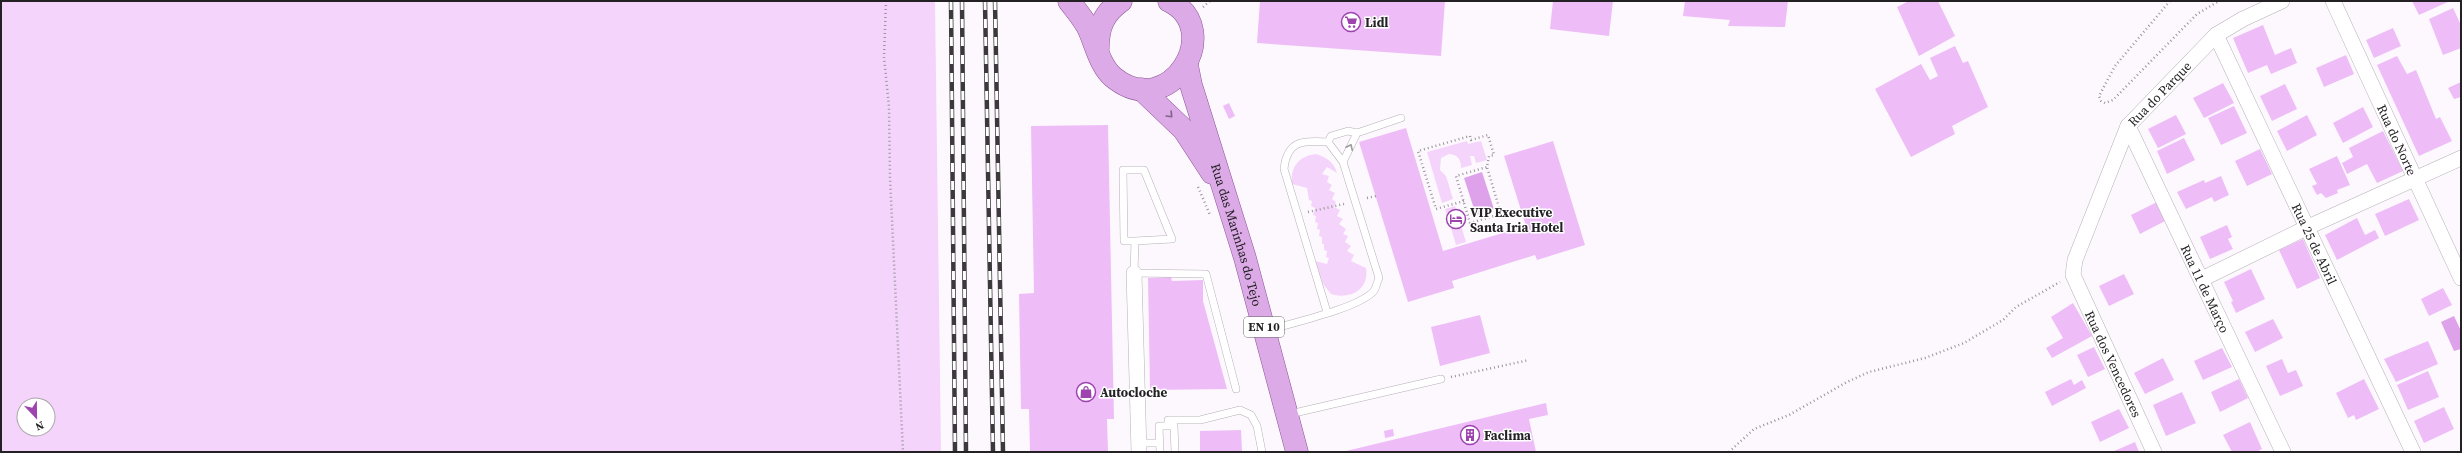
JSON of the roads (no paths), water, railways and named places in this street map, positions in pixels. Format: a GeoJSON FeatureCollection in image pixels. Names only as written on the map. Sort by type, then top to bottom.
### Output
{"type":"FeatureCollection","features":[{"type":"Feature","properties":{"kind":"main road"},"geometry":{"type":"LineString","coordinates":[[1069,1],[1086,24],[1098,48],[1102,63],[1112,76],[1125,85],[1141,89],[1155,88],[1167,84],[1187,65],[1191,56],[1192,36],[1178,5]]}},
{"type":"Feature","properties":{"kind":"main road"},"geometry":{"type":"LineString","coordinates":[[1098,48],[1098,33],[1103,19],[1112,7],[1121,1]]}},
{"type":"Feature","properties":{"kind":"main road","name":"Rua das Marinhas do Tejo"},"geometry":{"type":"LineString","coordinates":[[1187,65],[1191,85],[1228,202],[1265,331],[1297,452]]}},
{"type":"Feature","properties":{"kind":"main road","name":"EN 10"},"geometry":{"type":"LineString","coordinates":[[1141,89],[1184,130],[1228,202]]}},
{"type":"Feature","properties":{"kind":"street","name":"Rua do Parque"},"geometry":{"type":"LineString","coordinates":[[2073,275],[2076,260],[2128,126],[2216,35],[2282,1]]}},
{"type":"Feature","properties":{"kind":"street","name":"Rua do Norte"},"geometry":{"type":"LineString","coordinates":[[2333,1],[2461,278]]}},
{"type":"Feature","properties":{"kind":"street","name":"Rua 25 de Abril"},"geometry":{"type":"LineString","coordinates":[[2216,35],[2413,452]]}},
{"type":"Feature","properties":{"kind":"street","name":"Rua 11 de Março"},"geometry":{"type":"LineString","coordinates":[[2128,126],[2283,452]]}},
{"type":"Feature","properties":{"kind":"street"},"geometry":{"type":"LineString","coordinates":[[2202,279],[2308,227],[2461,158]]}},
{"type":"Feature","properties":{"kind":"street"},"geometry":{"type":"LineString","coordinates":[[1134,273],[1139,448]]}},
{"type":"Feature","properties":{"kind":"street","name":"Rua dos Vencedores"},"geometry":{"type":"LineString","coordinates":[[2073,275],[2154,452]]}},
{"type":"Feature","properties":{"kind":"lane"},"geometry":{"type":"LineString","coordinates":[[1328,142],[1331,136],[1348,131],[1357,132],[1401,118]]}},
{"type":"Feature","properties":{"kind":"lane"},"geometry":{"type":"LineString","coordinates":[[1343,162],[1357,132]]}},
{"type":"Feature","properties":{"kind":"lane"},"geometry":{"type":"LineString","coordinates":[[1327,312],[1284,169],[1285,157],[1290,149],[1303,141],[1328,142]]}},
{"type":"Feature","properties":{"kind":"lane"},"geometry":{"type":"LineString","coordinates":[[1265,331],[1361,302],[1374,291],[1378,278],[1343,162],[1328,142]]}},
{"type":"Feature","properties":{"kind":"lane"},"geometry":{"type":"LineString","coordinates":[[1123,170],[1144,170],[1172,239],[1135,241],[1124,241],[1123,170]]}},
{"type":"Feature","properties":{"kind":"lane"},"geometry":{"type":"LineString","coordinates":[[1135,241],[1134,273],[1206,274],[1236,389]]}},
{"type":"Feature","properties":{"kind":"lane"},"geometry":{"type":"LineString","coordinates":[[1287,415],[1441,379]]}},
{"type":"Feature","properties":{"kind":"lane"},"geometry":{"type":"LineString","coordinates":[[1168,426],[1168,420],[1200,420],[1240,410],[1251,415],[1257,426],[1262,452]]}},
{"type":"Feature","properties":{"kind":"lane"},"geometry":{"type":"LineString","coordinates":[[1160,452],[1160,426],[1174,426],[1174,452]]}},
{"type":"Feature","properties":{"kind":"lane"},"geometry":{"type":"LineString","coordinates":[[1139,448],[1160,443]]}},
{"type":"Feature","properties":{"kind":"railway"},"geometry":{"type":"LineString","coordinates":[[951,1],[955,452]]}},
{"type":"Feature","properties":{"kind":"railway"},"geometry":{"type":"LineString","coordinates":[[962,1],[966,452]]}},
{"type":"Feature","properties":{"kind":"railway"},"geometry":{"type":"LineString","coordinates":[[985,1],[993,452]]}},
{"type":"Feature","properties":{"kind":"railway"},"geometry":{"type":"LineString","coordinates":[[995,1],[1003,452]]}},
{"type":"Feature","properties":{"kind":"place","name":"Lidl"},"geometry":{"type":"Point","coordinates":[1351,22]}},
{"type":"Feature","properties":{"kind":"place","name":"VIP Executive Santa Iria Hotel"},"geometry":{"type":"Point","coordinates":[1456,219]}},
{"type":"Feature","properties":{"kind":"place","name":"Autocloche"},"geometry":{"type":"Point","coordinates":[1086,392]}},
{"type":"Feature","properties":{"kind":"place","name":"Faclima"},"geometry":{"type":"Point","coordinates":[1470,435]}}]}
